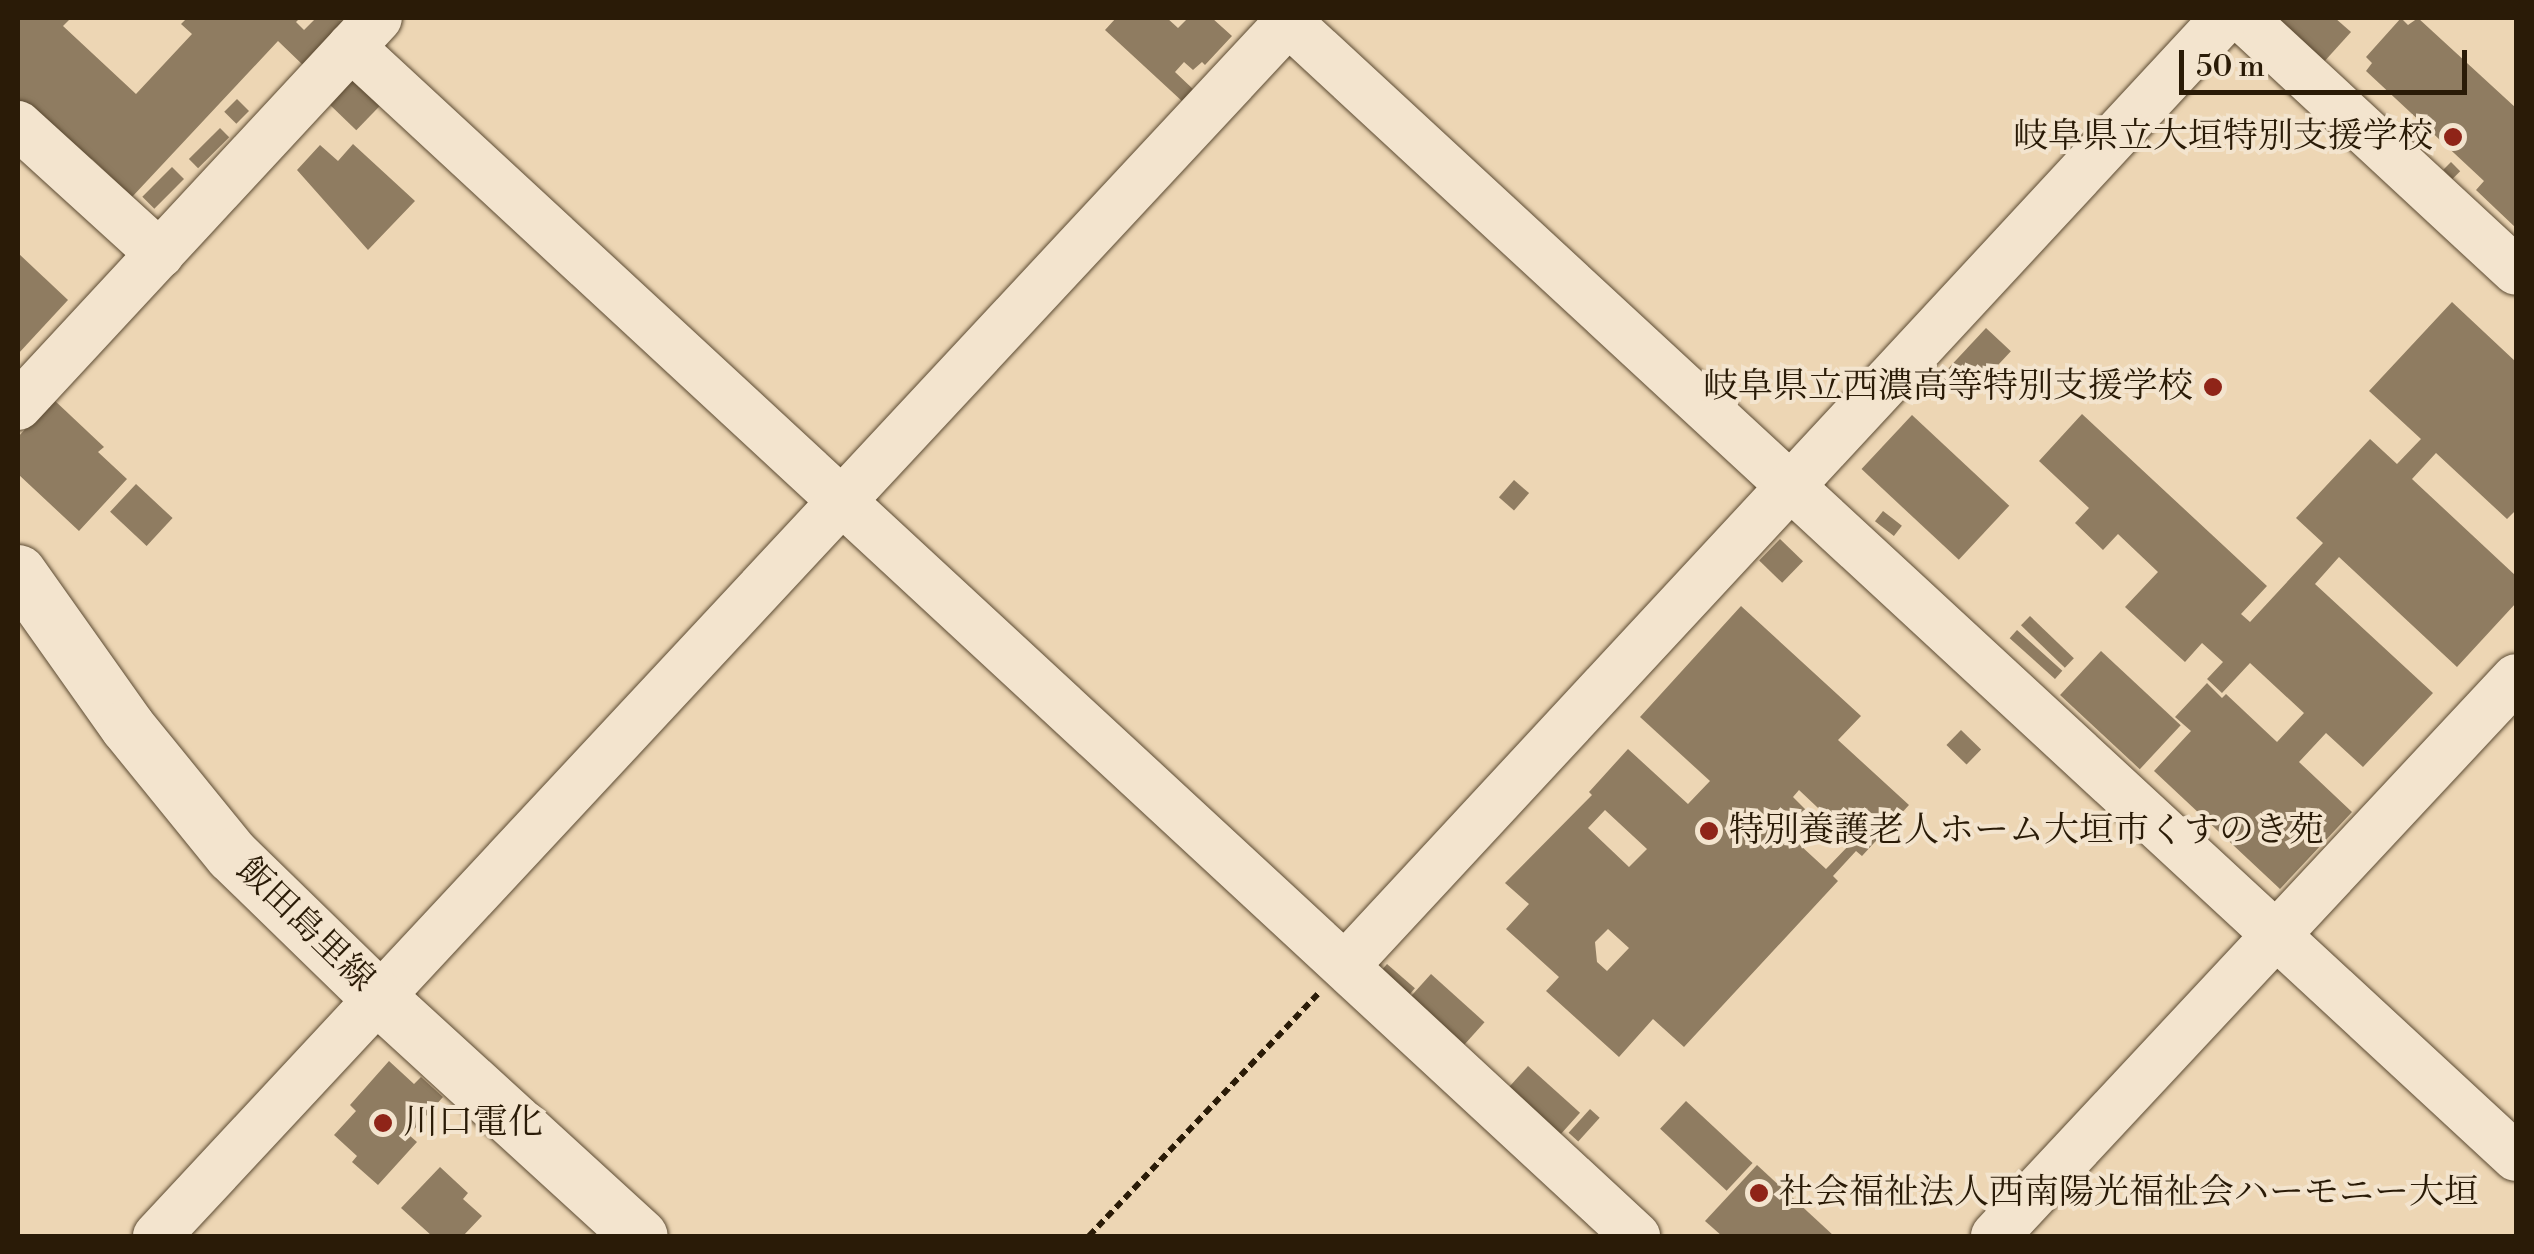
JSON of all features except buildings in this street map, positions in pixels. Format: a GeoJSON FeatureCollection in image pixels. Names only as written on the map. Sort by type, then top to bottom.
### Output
{"type":"FeatureCollection","features":[{"type":"Feature","properties":{"kind":"main road","name":"飯田島里線"},"geometry":{"type":"LineString","coordinates":[[18,572],[127,726],[232,855],[379,998],[640,1236]]}},
{"type":"Feature","properties":{"kind":"street"},"geometry":{"type":"LineString","coordinates":[[1346,966],[1788,485],[2226,18]]}},
{"type":"Feature","properties":{"kind":"street"},"geometry":{"type":"LineString","coordinates":[[2244,18],[2516,271]]}},
{"type":"Feature","properties":{"kind":"street"},"geometry":{"type":"LineString","coordinates":[[157,1236],[843,504],[1288,19],[2516,1157]]}},
{"type":"Feature","properties":{"kind":"street"},"geometry":{"type":"LineString","coordinates":[[18,406],[364,32],[843,504],[1636,1236]]}},
{"type":"Feature","properties":{"kind":"street"},"geometry":{"type":"LineString","coordinates":[[18,125],[160,254]]}},
{"type":"Feature","properties":{"kind":"street"},"geometry":{"type":"LineString","coordinates":[[1995,1236],[2516,678]]}},
{"type":"Feature","properties":{"kind":"path"},"geometry":{"type":"LineString","coordinates":[[1089,1236],[1346,966]]}},
{"type":"Feature","properties":{"kind":"place","name":"岐阜県立大垣特別支援学校"},"geometry":{"type":"Point","coordinates":[2453,137]}},
{"type":"Feature","properties":{"kind":"place","name":"岐阜県立西濃高等特別支援学校"},"geometry":{"type":"Point","coordinates":[2213,387]}},
{"type":"Feature","properties":{"kind":"place","name":"特別養護老人ホーム大垣市くすのき苑"},"geometry":{"type":"Point","coordinates":[1709,831]}},
{"type":"Feature","properties":{"kind":"place","name":"川口電化"},"geometry":{"type":"Point","coordinates":[383,1123]}},
{"type":"Feature","properties":{"kind":"place","name":"社会福祉法人西南陽光福祉会ハーモニー大垣"},"geometry":{"type":"Point","coordinates":[1759,1193]}}]}
